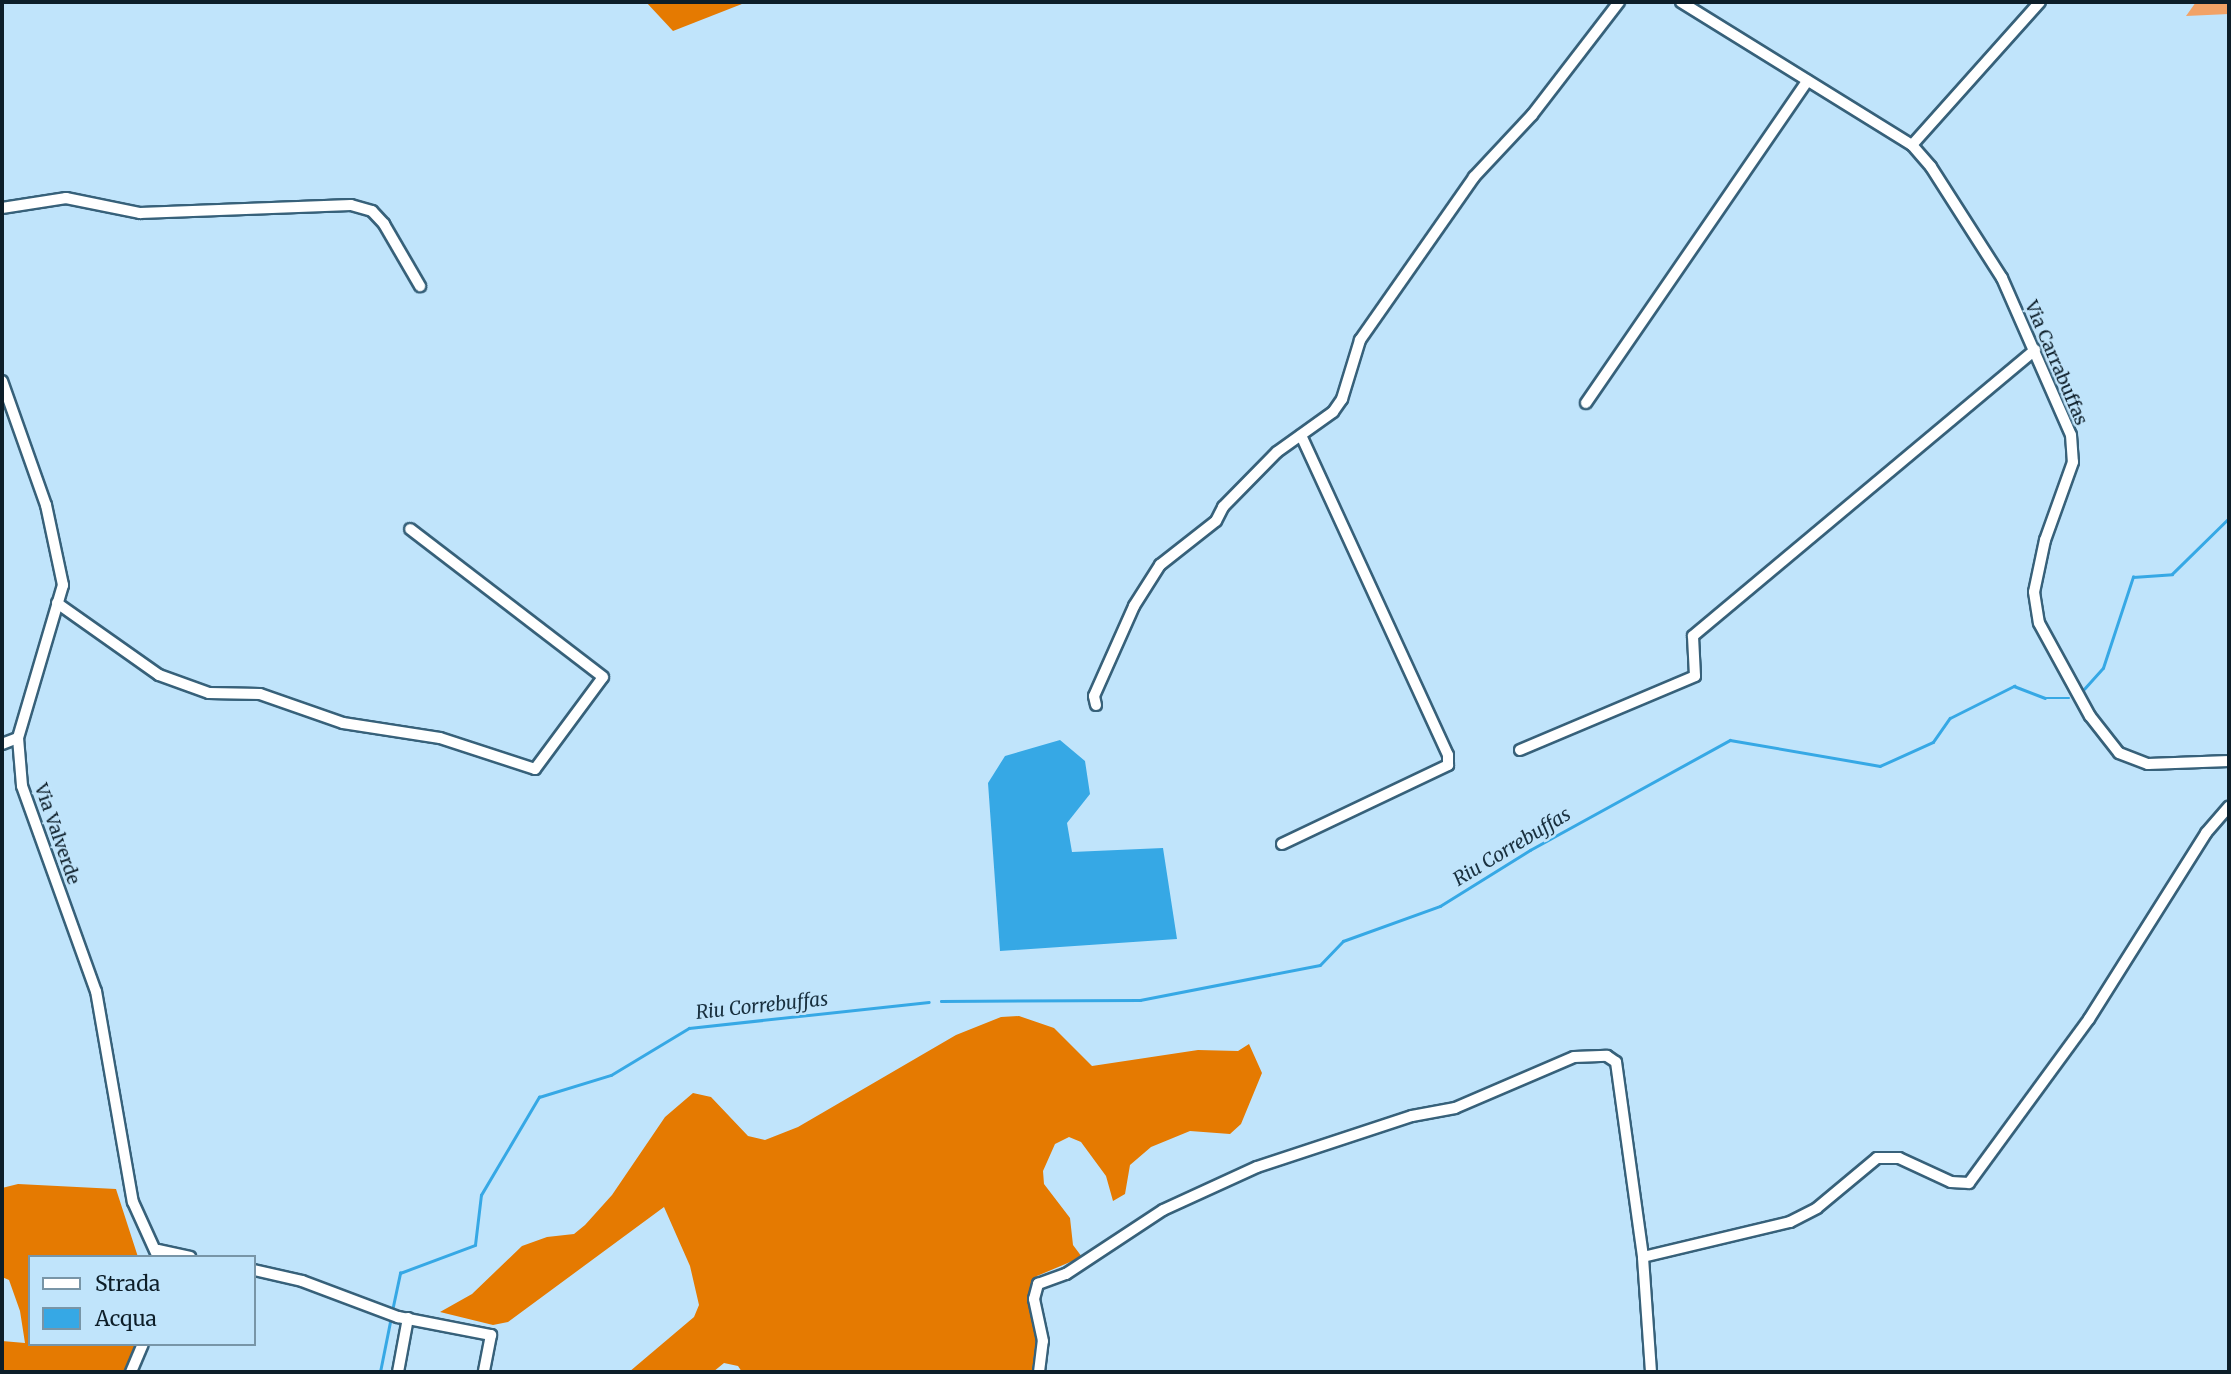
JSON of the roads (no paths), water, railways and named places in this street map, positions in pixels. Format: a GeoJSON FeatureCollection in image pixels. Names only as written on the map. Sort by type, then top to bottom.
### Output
{"type":"FeatureCollection","features":[{"type":"Feature","properties":{"kind":"street"},"geometry":{"type":"LineString","coordinates":[[1096,705],[1094,696],[1135,606],[1160,565],[1216,521],[1223,507],[1277,452],[1333,412],[1342,399],[1360,340],[1474,177],[1532,115],[1619,2]]}},
{"type":"Feature","properties":{"kind":"street","name":"Via Carrabuffas"},"geometry":{"type":"LineString","coordinates":[[1681,2],[1912,145],[1931,167],[2002,278],[2071,435],[2073,462],[2045,540],[2034,592],[2039,622],[2091,716],[2119,752],[2148,764],[2229,761]]}},
{"type":"Feature","properties":{"kind":"street"},"geometry":{"type":"LineString","coordinates":[[1912,145],[2040,2]]}},
{"type":"Feature","properties":{"kind":"street"},"geometry":{"type":"LineString","coordinates":[[1586,403],[1807,80]]}},
{"type":"Feature","properties":{"kind":"street"},"geometry":{"type":"LineString","coordinates":[[2,208],[66,198],[141,213],[351,205],[372,211],[384,224],[420,286]]}},
{"type":"Feature","properties":{"kind":"street"},"geometry":{"type":"LineString","coordinates":[[1520,750],[1695,676],[1693,636],[2035,350]]}},
{"type":"Feature","properties":{"kind":"street","name":"Via Valverde"},"geometry":{"type":"LineString","coordinates":[[2,381],[46,505],[63,585],[18,738],[22,786],[96,991],[133,1202],[158,1254]]}},
{"type":"Feature","properties":{"kind":"street"},"geometry":{"type":"LineString","coordinates":[[1282,844],[1448,765],[1448,755],[1301,435]]}},
{"type":"Feature","properties":{"kind":"street"},"geometry":{"type":"LineString","coordinates":[[57,603],[121,651],[159,675],[209,693],[260,694],[343,723],[440,738],[534,769],[603,677],[410,529]]}},
{"type":"Feature","properties":{"kind":"street"},"geometry":{"type":"LineString","coordinates":[[2,744],[18,738]]}},
{"type":"Feature","properties":{"kind":"street"},"geometry":{"type":"LineString","coordinates":[[1643,1257],[1790,1222],[1817,1208],[1877,1158],[1899,1158],[1951,1182],[1969,1183],[2089,1019],[2206,833],[2229,807]]}},
{"type":"Feature","properties":{"kind":"street"},"geometry":{"type":"LineString","coordinates":[[1039,1372],[1043,1341],[1034,1299],[1038,1284],[1066,1274],[1163,1210],[1257,1167],[1412,1116],[1455,1108],[1574,1057],[1607,1056],[1616,1062],[1643,1257],[1651,1372]]}},
{"type":"Feature","properties":{"kind":"street"},"geometry":{"type":"LineString","coordinates":[[256,1270],[302,1281],[381,1312],[491,1335],[484,1372]]}},
{"type":"Feature","properties":{"kind":"street"},"geometry":{"type":"LineString","coordinates":[[398,1372],[403,1317]]}},
{"type":"Feature","properties":{"kind":"street"},"geometry":{"type":"LineString","coordinates":[[131,1372],[142,1346]]}},
{"type":"Feature","properties":{"kind":"water"},"geometry":{"type":"Polygon","coordinates":[[[1060,740],[1085,761],[1090,794],[1067,823],[1072,852],[1163,848],[1177,939],[1000,951],[988,783],[1005,756],[1060,740]]]}},
{"type":"Feature","properties":{"kind":"waterway","name":"Riu Correbuffas"},"geometry":{"type":"LineString","coordinates":[[2084,689],[2103,668],[2133,577],[2172,574],[2229,518]]}},
{"type":"Feature","properties":{"kind":"waterway","name":"Riu Correbuffas"},"geometry":{"type":"LineString","coordinates":[[941,1001],[1140,1000],[1320,965],[1343,941],[1440,906],[1530,850],[1730,740],[1880,766],[1933,742],[1950,718],[2014,686],[2045,698],[2069,698]]}},
{"type":"Feature","properties":{"kind":"waterway","name":"Riu Correbuffas"},"geometry":{"type":"LineString","coordinates":[[392,1311],[400,1273],[475,1245],[481,1195],[539,1097],[611,1075],[689,1028],[929,1002]]}},
{"type":"Feature","properties":{"kind":"waterway","name":"Riu Correbuffas"},"geometry":{"type":"LineString","coordinates":[[380,1372],[391,1317]]}}]}
